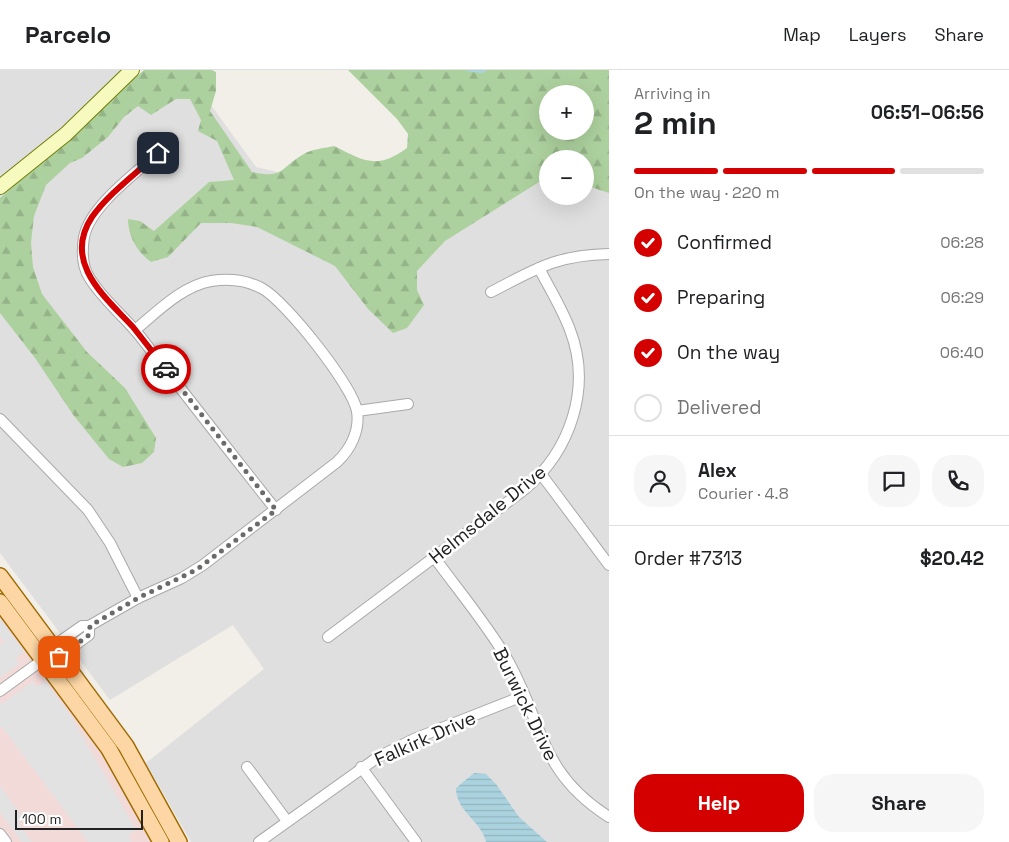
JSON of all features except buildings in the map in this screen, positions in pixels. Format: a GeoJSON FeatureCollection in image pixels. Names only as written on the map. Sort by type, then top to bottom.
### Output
{"type":"FeatureCollection","features":[{"type":"Feature","properties":{"kind":"main road"},"geometry":{"type":"LineString","coordinates":[[0,576],[52,654],[115,759],[161,842]]}},
{"type":"Feature","properties":{"kind":"main road"},"geometry":{"type":"LineString","coordinates":[[0,602],[52,654],[126,746],[179,842]]}},
{"type":"Feature","properties":{"kind":"street"},"geometry":{"type":"LineString","coordinates":[[0,187],[66,134],[132,70]]}},
{"type":"Feature","properties":{"kind":"street"},"geometry":{"type":"LineString","coordinates":[[158,153],[96,212],[84,236],[84,260],[89,278],[135,330],[276,510]]}},
{"type":"Feature","properties":{"kind":"street"},"geometry":{"type":"LineString","coordinates":[[491,292],[539,268],[566,258],[609,254]]}},
{"type":"Feature","properties":{"kind":"street","name":"Helmsdale Drive"},"geometry":{"type":"LineString","coordinates":[[328,637],[541,474],[556,456],[570,428],[577,402],[579,374],[576,351],[570,329],[539,268]]}},
{"type":"Feature","properties":{"kind":"street"},"geometry":{"type":"LineString","coordinates":[[0,691],[52,654],[82,626],[90,626],[138,598],[196,570],[276,510],[343,456],[355,435],[357,411],[354,399],[345,383],[285,306],[267,291],[253,284],[226,280],[199,285],[182,294],[135,330]]}},
{"type":"Feature","properties":{"kind":"street"},"geometry":{"type":"LineString","coordinates":[[357,411],[408,404]]}},
{"type":"Feature","properties":{"kind":"street"},"geometry":{"type":"LineString","coordinates":[[0,420],[88,510],[110,543],[138,598]]}},
{"type":"Feature","properties":{"kind":"street"},"geometry":{"type":"LineString","coordinates":[[541,474],[609,565]]}},
{"type":"Feature","properties":{"kind":"street","name":"Burwick Drive"},"geometry":{"type":"LineString","coordinates":[[434,557],[497,642],[523,696],[542,744],[558,769],[578,794],[609,817]]}},
{"type":"Feature","properties":{"kind":"street","name":"Falkirk Drive"},"geometry":{"type":"LineString","coordinates":[[259,842],[361,767],[414,739],[523,696]]}},
{"type":"Feature","properties":{"kind":"street"},"geometry":{"type":"LineString","coordinates":[[361,767],[416,842]]}},
{"type":"Feature","properties":{"kind":"street"},"geometry":{"type":"LineString","coordinates":[[247,768],[287,821]]}},
{"type":"Feature","properties":{"kind":"street"},"geometry":{"type":"LineString","coordinates":[[0,834],[6,842]]}},
{"type":"Feature","properties":{"kind":"shaded area"},"geometry":{"type":"Polygon","coordinates":[[[0,70],[125,70],[74,119],[0,179],[0,70]]]}},
{"type":"Feature","properties":{"kind":"shaded area"},"geometry":{"type":"Polygon","coordinates":[[[156,76],[203,94],[256,167],[281,173],[390,270],[539,164],[539,205],[594,205],[594,150],[558,150],[572,140],[594,140],[594,123],[609,110],[609,842],[191,842],[146,763],[264,669],[233,625],[110,700],[0,553],[0,191],[132,78],[156,76]]]}},
{"type":"Feature","properties":{"kind":"shaded area"},"geometry":{"type":"Polygon","coordinates":[[[0,607],[96,740],[154,842],[0,842],[0,607]]]}},
{"type":"Feature","properties":{"kind":"shaded area"},"geometry":{"type":"Polygon","coordinates":[[[0,619],[24,651],[16,658],[20,663],[0,678],[0,645],[4,642],[0,636],[0,619]]]}},
{"type":"Feature","properties":{"kind":"shaded area"},"geometry":{"type":"Polygon","coordinates":[[[33,681],[37,687],[45,681],[71,716],[136,830],[128,836],[132,842],[88,842],[2,727],[0,728],[0,705],[33,681]]]}},
{"type":"Feature","properties":{"kind":"shaded area"},"geometry":{"type":"Polygon","coordinates":[[[0,786],[23,818],[18,823],[32,842],[22,842],[0,812],[0,786]]]}},
{"type":"Feature","properties":{"kind":"green space"},"geometry":{"type":"Polygon","coordinates":[[[144,70],[212,70],[216,72],[216,91],[210,111],[252,172],[271,174],[281,171],[307,152],[323,148],[334,146],[362,159],[379,161],[396,155],[407,148],[408,134],[397,119],[348,70],[609,70],[609,193],[594,188],[594,150],[539,150],[539,182],[445,241],[417,271],[417,290],[424,305],[407,328],[393,333],[368,309],[335,266],[257,227],[231,223],[201,223],[168,257],[151,262],[134,243],[128,219],[140,221],[154,231],[209,182],[234,180],[217,141],[198,131],[201,120],[190,99],[176,99],[151,115],[138,106],[124,117],[108,137],[82,158],[70,163],[46,185],[34,216],[31,243],[33,267],[42,294],[87,352],[125,388],[156,438],[154,452],[142,463],[123,467],[109,459],[74,416],[35,358],[0,313],[0,198],[144,70]]]}},
{"type":"Feature","properties":{"kind":"water"},"geometry":{"type":"Polygon","coordinates":[[[474,773],[486,774],[496,784],[519,817],[547,842],[486,842],[483,834],[464,810],[457,796],[456,788],[474,773]]]}},
{"type":"Feature","properties":{"kind":"waterway"},"geometry":{"type":"LineString","coordinates":[[468,70],[482,72],[485,70]]}},
{"type":"Feature","properties":{"kind":"way so far"},"geometry":{"type":"LineString","coordinates":[[59,657],[89,635],[90,626],[138,598],[196,570],[276,510],[166,369]]}},
{"type":"Feature","properties":{"kind":"route"},"geometry":{"type":"LineString","coordinates":[[158,153],[96,212],[86,229],[83,254],[89,278],[135,330],[166,369]]}}]}
